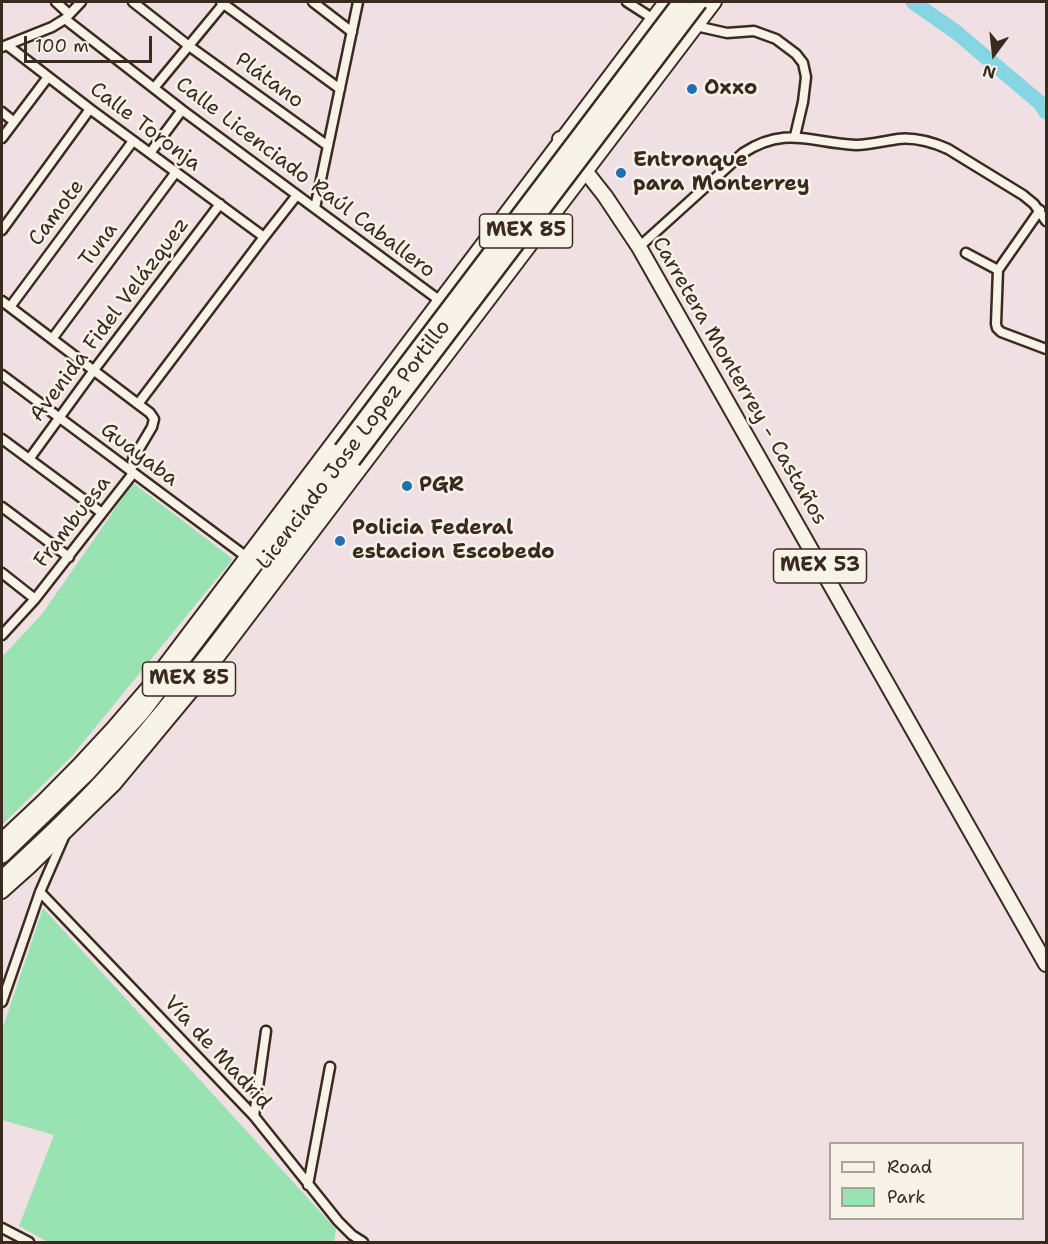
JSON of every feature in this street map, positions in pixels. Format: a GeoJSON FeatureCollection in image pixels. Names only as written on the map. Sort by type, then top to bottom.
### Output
{"type":"FeatureCollection","features":[{"type":"Feature","properties":{"kind":"highway","name":"Licenciado Jose Lopez Portillo"},"geometry":{"type":"LineString","coordinates":[[2,879],[49,836],[119,763],[185,684],[347,455],[681,2]]}},
{"type":"Feature","properties":{"kind":"highway","name":"Licenciado Jose Lopez Portillo"},"geometry":{"type":"LineString","coordinates":[[2,855],[72,788],[142,712],[251,560],[347,455],[699,2]]}},
{"type":"Feature","properties":{"kind":"main road","name":"Carretera Monterrey - Castaños"},"geometry":{"type":"LineString","coordinates":[[560,140],[623,222],[639,247],[915,736],[1047,964]]}},
{"type":"Feature","properties":{"kind":"street","name":"Calle Licenciado Raúl Caballero"},"geometry":{"type":"LineString","coordinates":[[56,2],[67,17],[182,110],[439,300]]}},
{"type":"Feature","properties":{"kind":"street"},"geometry":{"type":"LineString","coordinates":[[4,46],[52,27],[67,17],[81,2]]}},
{"type":"Feature","properties":{"kind":"street","name":"Plátano"},"geometry":{"type":"LineString","coordinates":[[133,2],[189,46],[328,146]]}},
{"type":"Feature","properties":{"kind":"street"},"geometry":{"type":"LineString","coordinates":[[154,88],[223,2],[340,89]]}},
{"type":"Feature","properties":{"kind":"street"},"geometry":{"type":"LineString","coordinates":[[313,2],[352,32]]}},
{"type":"Feature","properties":{"kind":"street"},"geometry":{"type":"LineString","coordinates":[[315,208],[358,2]]}},
{"type":"Feature","properties":{"kind":"street"},"geometry":{"type":"LineString","coordinates":[[627,2],[652,18]]}},
{"type":"Feature","properties":{"kind":"street","name":"Licenciado Jose Lopez Portillo"},"geometry":{"type":"LineString","coordinates":[[2,839],[106,736],[251,560],[439,300],[665,2]]}},
{"type":"Feature","properties":{"kind":"street","name":"Licenciado Jose Lopez Portillo"},"geometry":{"type":"LineString","coordinates":[[2,892],[115,784],[193,690],[715,2]]}},
{"type":"Feature","properties":{"kind":"street"},"geometry":{"type":"LineString","coordinates":[[699,23],[727,33],[754,31],[776,39],[796,54],[803,63],[806,77],[795,136]]}},
{"type":"Feature","properties":{"kind":"street","name":"Calle Toronja"},"geometry":{"type":"LineString","coordinates":[[4,46],[264,237]]}},
{"type":"Feature","properties":{"kind":"street"},"geometry":{"type":"LineString","coordinates":[[2,138],[48,77]]}},
{"type":"Feature","properties":{"kind":"street"},"geometry":{"type":"LineString","coordinates":[[600,86],[599,105],[606,113],[617,117],[631,114]]}},
{"type":"Feature","properties":{"kind":"street"},"geometry":{"type":"LineString","coordinates":[[2,230],[90,109]]}},
{"type":"Feature","properties":{"kind":"street"},"geometry":{"type":"LineString","coordinates":[[150,153],[182,110]]}},
{"type":"Feature","properties":{"kind":"street"},"geometry":{"type":"LineString","coordinates":[[2,112],[14,122]]}},
{"type":"Feature","properties":{"kind":"street"},"geometry":{"type":"LineString","coordinates":[[639,247],[743,153],[762,143],[795,136],[855,145],[899,139],[934,143],[948,149],[1030,200],[1047,221]]}},
{"type":"Feature","properties":{"kind":"street","name":"Camote"},"geometry":{"type":"LineString","coordinates":[[10,307],[133,141]]}},
{"type":"Feature","properties":{"kind":"street","name":"Tuna"},"geometry":{"type":"LineString","coordinates":[[52,339],[176,172]]}},
{"type":"Feature","properties":{"kind":"street"},"geometry":{"type":"LineString","coordinates":[[522,189],[534,188],[545,193],[552,208],[550,219]]}},
{"type":"Feature","properties":{"kind":"street"},"geometry":{"type":"LineString","coordinates":[[2,301],[138,404],[297,195]]}},
{"type":"Feature","properties":{"kind":"street","name":"Avenida Fidel Velázquez"},"geometry":{"type":"LineString","coordinates":[[30,458],[220,204]]}},
{"type":"Feature","properties":{"kind":"street"},"geometry":{"type":"LineString","coordinates":[[1040,210],[998,270],[997,328],[1001,332],[1047,349]]}},
{"type":"Feature","properties":{"kind":"street"},"geometry":{"type":"LineString","coordinates":[[966,253],[998,270]]}},
{"type":"Feature","properties":{"kind":"street","name":"Guayaba"},"geometry":{"type":"LineString","coordinates":[[2,375],[251,560]]}},
{"type":"Feature","properties":{"kind":"street","name":"Frambuesa"},"geometry":{"type":"LineString","coordinates":[[2,635],[69,557],[133,472],[133,459],[152,427],[154,419],[138,404]]}},
{"type":"Feature","properties":{"kind":"street"},"geometry":{"type":"LineString","coordinates":[[2,439],[102,513]]}},
{"type":"Feature","properties":{"kind":"street"},"geometry":{"type":"LineString","coordinates":[[2,507],[69,557]]}},
{"type":"Feature","properties":{"kind":"street"},"geometry":{"type":"LineString","coordinates":[[2,573],[35,599]]}},
{"type":"Feature","properties":{"kind":"street"},"geometry":{"type":"LineString","coordinates":[[2,1002],[40,892],[66,832]]}},
{"type":"Feature","properties":{"kind":"street","name":"Vía de Madrid"},"geometry":{"type":"LineString","coordinates":[[40,892],[254,1116],[338,1221],[363,1242]]}},
{"type":"Feature","properties":{"kind":"street"},"geometry":{"type":"LineString","coordinates":[[254,1116],[266,1031]]}},
{"type":"Feature","properties":{"kind":"street"},"geometry":{"type":"LineString","coordinates":[[308,1185],[330,1067]]}},
{"type":"Feature","properties":{"kind":"street"},"geometry":{"type":"LineString","coordinates":[[2,1228],[30,1242]]}},
{"type":"Feature","properties":{"kind":"green space"},"geometry":{"type":"Polygon","coordinates":[[[133,483],[233,559],[72,756],[2,825],[2,657],[42,614],[133,483]]]}},
{"type":"Feature","properties":{"kind":"green space"},"geometry":{"type":"Polygon","coordinates":[[[43,908],[336,1229],[334,1242],[48,1242],[19,1226],[54,1135],[2,1120],[2,1030],[43,908]]]}},
{"type":"Feature","properties":{"kind":"waterway"},"geometry":{"type":"LineString","coordinates":[[913,2],[956,32],[1040,103],[1046,112]]}},
{"type":"Feature","properties":{"kind":"place","name":"Oxxo"},"geometry":{"type":"Point","coordinates":[692,89]}},
{"type":"Feature","properties":{"kind":"place","name":"Entronque para Monterrey"},"geometry":{"type":"Point","coordinates":[621,173]}},
{"type":"Feature","properties":{"kind":"place","name":"PGR"},"geometry":{"type":"Point","coordinates":[407,486]}},
{"type":"Feature","properties":{"kind":"place","name":"Policia Federal estacion Escobedo"},"geometry":{"type":"Point","coordinates":[340,541]}}]}
